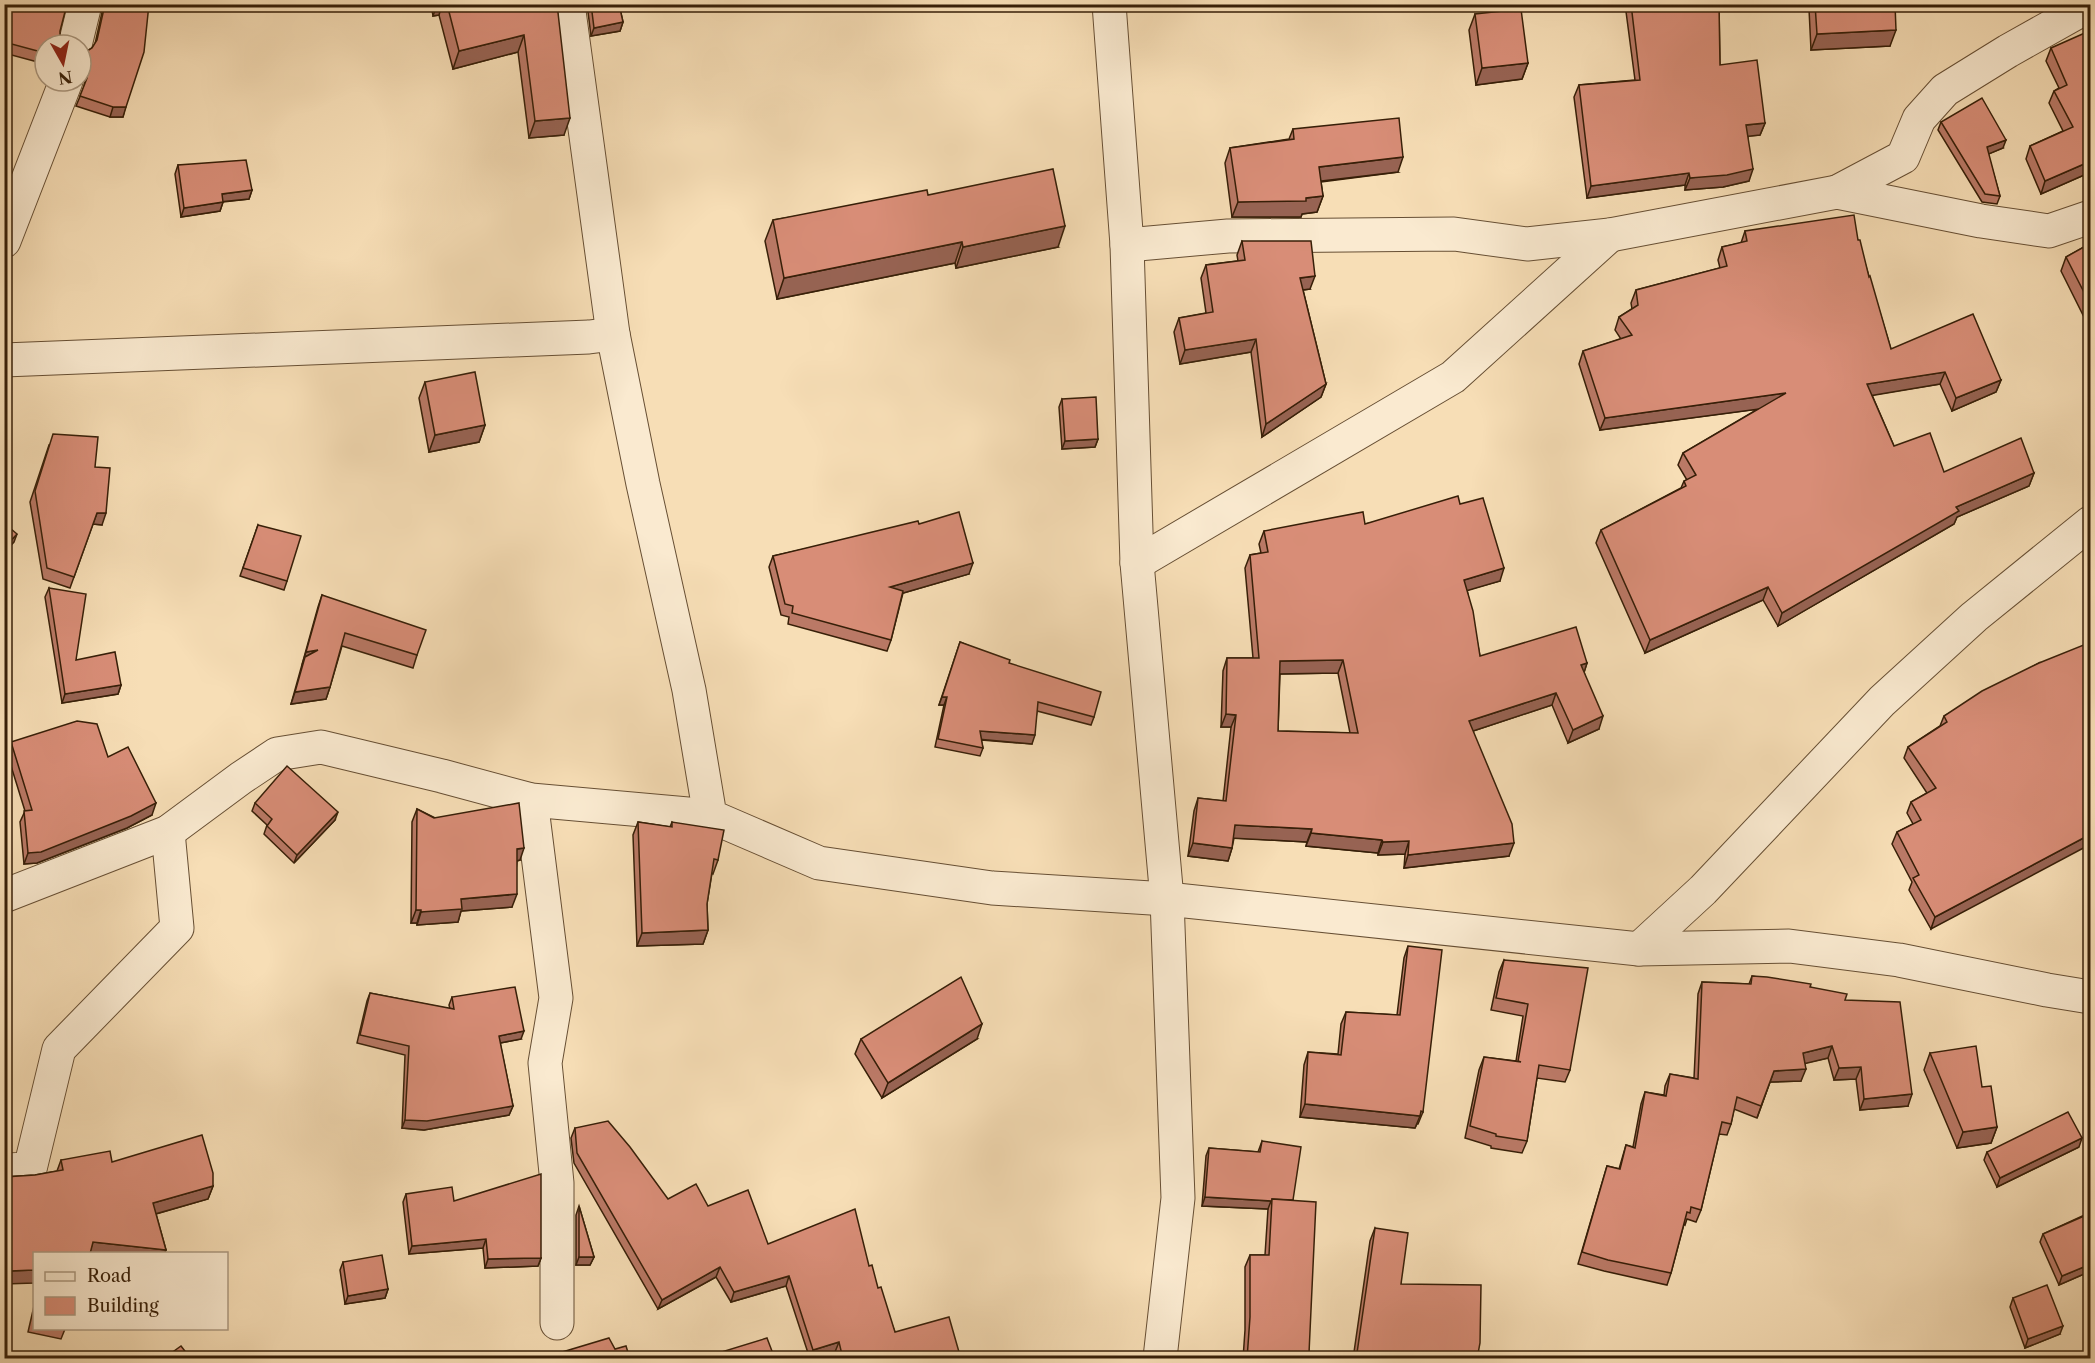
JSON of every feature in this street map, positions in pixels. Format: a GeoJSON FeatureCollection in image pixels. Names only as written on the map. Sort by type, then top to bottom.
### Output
{"type":"FeatureCollection","features":[{"type":"Feature","properties":{"kind":"street"},"geometry":{"type":"LineString","coordinates":[[78,33],[85,4]]}},
{"type":"Feature","properties":{"kind":"street"},"geometry":{"type":"LineString","coordinates":[[568,4],[613,334],[643,484],[689,690],[710,816]]}},
{"type":"Feature","properties":{"kind":"street"},"geometry":{"type":"LineString","coordinates":[[1109,4],[1127,245],[1137,563],[1167,899],[1178,1198],[1160,1359]]}},
{"type":"Feature","properties":{"kind":"street"},"geometry":{"type":"LineString","coordinates":[[1127,245],[1227,236],[1454,234],[1527,244],[1610,235],[1837,192],[1903,157],[1919,119],[1945,90],[2008,51],[2091,5]]}},
{"type":"Feature","properties":{"kind":"street"},"geometry":{"type":"LineString","coordinates":[[4,241],[61,93]]}},
{"type":"Feature","properties":{"kind":"street"},"geometry":{"type":"LineString","coordinates":[[1837,192],[1981,221],[2049,231],[2091,217]]}},
{"type":"Feature","properties":{"kind":"street"},"geometry":{"type":"LineString","coordinates":[[1137,563],[1453,377],[1610,235]]}},
{"type":"Feature","properties":{"kind":"street"},"geometry":{"type":"LineString","coordinates":[[4,360],[217,353],[589,337],[613,334]]}},
{"type":"Feature","properties":{"kind":"street"},"geometry":{"type":"LineString","coordinates":[[1639,949],[1711,882],[1882,701],[1974,617],[2091,523]]}},
{"type":"Feature","properties":{"kind":"street"},"geometry":{"type":"LineString","coordinates":[[4,896],[168,832],[277,754],[321,747],[531,800],[710,816],[819,863],[992,888],[1167,899],[1639,949],[1789,946],[1899,960],[2091,997]]}},
{"type":"Feature","properties":{"kind":"street"},"geometry":{"type":"LineString","coordinates":[[531,800],[556,998],[545,1063],[557,1183],[557,1323]]}},
{"type":"Feature","properties":{"kind":"street"},"geometry":{"type":"LineString","coordinates":[[4,1170],[30,1169],[59,1049],[177,928],[168,832]]}},
{"type":"Feature","properties":{"kind":"building"},"geometry":{"type":"Polygon","coordinates":[[[4,4],[67,4],[60,33],[33,33],[33,50],[4,42],[4,4]]]}},
{"type":"Feature","properties":{"kind":"building"},"geometry":{"type":"Polygon","coordinates":[[[105,4],[149,4],[144,52],[126,107],[113,107],[80,96],[81,93],[93,93],[93,46],[97,40],[105,4]]]}},
{"type":"Feature","properties":{"kind":"building"},"geometry":{"type":"Polygon","coordinates":[[[447,4],[557,4],[570,118],[535,121],[524,35],[459,51],[447,4]]]}},
{"type":"Feature","properties":{"kind":"building"},"geometry":{"type":"Polygon","coordinates":[[[591,4],[619,4],[623,22],[594,28],[591,4]]]}},
{"type":"Feature","properties":{"kind":"building"},"geometry":{"type":"Polygon","coordinates":[[[1631,4],[1719,4],[1720,65],[1757,60],[1765,123],[1746,125],[1753,169],[1727,175],[1690,178],[1689,173],[1591,186],[1579,85],[1640,80],[1631,4]]]}},
{"type":"Feature","properties":{"kind":"building"},"geometry":{"type":"Polygon","coordinates":[[[1815,4],[1895,4],[1896,30],[1817,34],[1815,4]]]}},
{"type":"Feature","properties":{"kind":"building"},"geometry":{"type":"Polygon","coordinates":[[[1521,9],[1528,63],[1482,68],[1475,14],[1521,9]]]}},
{"type":"Feature","properties":{"kind":"building"},"geometry":{"type":"Polygon","coordinates":[[[2087,32],[2091,40],[2091,121],[2084,124],[2091,140],[2091,161],[2045,181],[2030,146],[2073,127],[2054,91],[2067,85],[2051,48],[2087,32]]]}},
{"type":"Feature","properties":{"kind":"building"},"geometry":{"type":"Polygon","coordinates":[[[1982,98],[2006,140],[1987,147],[2000,196],[1985,194],[1941,122],[1982,98]]]}},
{"type":"Feature","properties":{"kind":"building"},"geometry":{"type":"Polygon","coordinates":[[[1399,118],[1403,157],[1319,167],[1323,196],[1306,198],[1306,201],[1238,202],[1230,148],[1294,139],[1293,129],[1399,118]]]}},
{"type":"Feature","properties":{"kind":"building"},"geometry":{"type":"Polygon","coordinates":[[[246,160],[252,190],[222,194],[223,202],[184,208],[178,165],[246,160]]]}},
{"type":"Feature","properties":{"kind":"building"},"geometry":{"type":"Polygon","coordinates":[[[1053,169],[1065,226],[963,247],[962,242],[784,278],[773,220],[927,190],[928,195],[1053,169]]]}},
{"type":"Feature","properties":{"kind":"building"},"geometry":{"type":"Polygon","coordinates":[[[1854,215],[1858,240],[1860,240],[1891,349],[1973,314],[2001,380],[1956,398],[1945,372],[1867,384],[1894,446],[1930,433],[1944,472],[2021,438],[2034,473],[1956,507],[1959,511],[1782,613],[1768,587],[1650,640],[1601,530],[1686,486],[1684,481],[1696,475],[1683,453],[1786,393],[1605,418],[1583,351],[1632,335],[1619,317],[1638,305],[1636,290],[1727,266],[1722,247],[1747,241],[1745,231],[1854,215]]]}},
{"type":"Feature","properties":{"kind":"building"},"geometry":{"type":"Polygon","coordinates":[[[1242,241],[1311,241],[1315,276],[1300,278],[1326,384],[1266,424],[1256,339],[1185,350],[1179,318],[1213,312],[1206,265],[1245,260],[1242,241]]]}},
{"type":"Feature","properties":{"kind":"building"},"geometry":{"type":"Polygon","coordinates":[[[2091,243],[2091,306],[2066,257],[2091,243]]]}},
{"type":"Feature","properties":{"kind":"building"},"geometry":{"type":"Polygon","coordinates":[[[475,372],[485,425],[435,435],[425,382],[475,372]]]}},
{"type":"Feature","properties":{"kind":"building"},"geometry":{"type":"Polygon","coordinates":[[[1096,397],[1098,439],[1065,441],[1062,399],[1096,397]]]}},
{"type":"Feature","properties":{"kind":"building"},"geometry":{"type":"Polygon","coordinates":[[[53,434],[98,437],[95,467],[110,468],[106,513],[97,513],[74,577],[47,568],[35,491],[53,434]]]}},
{"type":"Feature","properties":{"kind":"building"},"geometry":{"type":"Polygon","coordinates":[[[1458,496],[1460,504],[1483,498],[1504,568],[1464,580],[1473,611],[1480,656],[1576,627],[1587,663],[1581,665],[1603,716],[1573,730],[1556,693],[1469,721],[1512,824],[1514,843],[1408,855],[1409,841],[1383,842],[1382,840],[1311,833],[1312,829],[1235,825],[1232,848],[1193,843],[1198,798],[1226,801],[1236,715],[1226,714],[1227,658],[1259,658],[1250,555],[1268,552],[1264,531],[1363,512],[1365,524],[1458,496]],[[1343,660],[1280,661],[1278,731],[1358,733],[1343,660]]]}},
{"type":"Feature","properties":{"kind":"building"},"geometry":{"type":"Polygon","coordinates":[[[959,512],[973,563],[890,587],[903,591],[891,640],[792,613],[793,606],[785,604],[773,556],[918,521],[919,524],[959,512]]]}},
{"type":"Feature","properties":{"kind":"building"},"geometry":{"type":"Polygon","coordinates":[[[4,523],[17,534],[4,548],[4,523]]]}},
{"type":"Feature","properties":{"kind":"building"},"geometry":{"type":"Polygon","coordinates":[[[258,525],[301,536],[287,581],[243,568],[258,525]]]}},
{"type":"Feature","properties":{"kind":"building"},"geometry":{"type":"Polygon","coordinates":[[[49,588],[86,594],[76,660],[115,652],[121,685],[65,694],[49,588]]]}},
{"type":"Feature","properties":{"kind":"building"},"geometry":{"type":"Polygon","coordinates":[[[322,595],[426,630],[417,655],[345,633],[330,687],[295,692],[305,657],[318,650],[306,652],[322,595]]]}},
{"type":"Feature","properties":{"kind":"building"},"geometry":{"type":"Polygon","coordinates":[[[960,642],[1010,660],[1009,663],[1101,692],[1094,717],[1038,702],[1035,735],[980,731],[983,748],[938,739],[947,697],[942,697],[960,642]]]}},
{"type":"Feature","properties":{"kind":"building"},"geometry":{"type":"Polygon","coordinates":[[[2091,642],[2091,834],[1935,917],[1913,878],[1919,875],[1897,832],[1921,820],[1911,802],[1936,788],[1908,747],[1947,722],[1944,716],[1982,691],[2039,663],[2091,642]]]}},
{"type":"Feature","properties":{"kind":"building"},"geometry":{"type":"Polygon","coordinates":[[[77,721],[97,724],[108,757],[128,747],[156,803],[131,816],[41,852],[28,853],[24,811],[32,810],[11,742],[77,721]]]}},
{"type":"Feature","properties":{"kind":"building"},"geometry":{"type":"Polygon","coordinates":[[[287,766],[338,812],[297,855],[267,826],[272,819],[255,803],[287,766]]]}},
{"type":"Feature","properties":{"kind":"building"},"geometry":{"type":"Polygon","coordinates":[[[519,803],[524,848],[517,849],[517,894],[461,899],[462,909],[421,912],[421,910],[416,910],[417,809],[434,818],[519,803]]]}},
{"type":"Feature","properties":{"kind":"building"},"geometry":{"type":"Polygon","coordinates":[[[638,822],[672,827],[672,822],[724,830],[718,860],[714,859],[707,904],[708,930],[642,933],[638,822]]]}},
{"type":"Feature","properties":{"kind":"building"},"geometry":{"type":"Polygon","coordinates":[[[1408,946],[1442,950],[1423,1112],[1421,1111],[1420,1116],[1305,1104],[1308,1052],[1341,1055],[1346,1012],[1400,1015],[1408,946]]]}},
{"type":"Feature","properties":{"kind":"building"},"geometry":{"type":"Polygon","coordinates":[[[1504,960],[1588,968],[1570,1070],[1539,1065],[1527,1141],[1496,1136],[1496,1134],[1470,1126],[1484,1057],[1521,1062],[1518,1061],[1528,1004],[1496,998],[1504,960]]]}},
{"type":"Feature","properties":{"kind":"building"},"geometry":{"type":"Polygon","coordinates":[[[1752,976],[1811,984],[1810,987],[1847,994],[1845,1000],[1900,1002],[1912,1094],[1864,1099],[1861,1067],[1839,1068],[1832,1046],[1803,1053],[1806,1069],[1774,1071],[1761,1106],[1737,1097],[1731,1124],[1722,1122],[1701,1210],[1691,1207],[1690,1213],[1687,1212],[1671,1273],[1608,1260],[1582,1252],[1607,1166],[1620,1169],[1626,1145],[1635,1148],[1645,1092],[1666,1096],[1670,1074],[1698,1079],[1702,982],[1751,984],[1752,976]]]}},
{"type":"Feature","properties":{"kind":"building"},"geometry":{"type":"Polygon","coordinates":[[[961,977],[982,1024],[888,1083],[861,1039],[961,977]]]}},
{"type":"Feature","properties":{"kind":"building"},"geometry":{"type":"Polygon","coordinates":[[[515,987],[524,1031],[499,1036],[513,1106],[427,1121],[405,1120],[409,1046],[360,1035],[370,993],[454,1009],[452,997],[515,987]]]}},
{"type":"Feature","properties":{"kind":"building"},"geometry":{"type":"Polygon","coordinates":[[[1976,1046],[1982,1087],[1991,1086],[1997,1127],[1963,1132],[1930,1053],[1976,1046]]]}},
{"type":"Feature","properties":{"kind":"building"},"geometry":{"type":"Polygon","coordinates":[[[2068,1112],[2082,1138],[2000,1178],[1987,1152],[2068,1112]]]}},
{"type":"Feature","properties":{"kind":"building"},"geometry":{"type":"Polygon","coordinates":[[[608,1121],[668,1199],[696,1184],[708,1206],[748,1190],[768,1244],[855,1209],[869,1266],[872,1265],[878,1288],[881,1287],[895,1332],[949,1317],[961,1359],[843,1359],[839,1342],[813,1350],[789,1276],[734,1292],[720,1267],[662,1300],[577,1153],[575,1128],[608,1121]]]}},
{"type":"Feature","properties":{"kind":"building"},"geometry":{"type":"Polygon","coordinates":[[[202,1135],[213,1173],[213,1186],[153,1203],[166,1250],[93,1242],[90,1252],[33,1252],[33,1270],[10,1271],[10,1267],[4,1268],[4,1177],[63,1170],[61,1160],[110,1151],[112,1162],[202,1135]]]}},
{"type":"Feature","properties":{"kind":"building"},"geometry":{"type":"Polygon","coordinates":[[[1262,1141],[1301,1147],[1293,1200],[1205,1197],[1209,1148],[1260,1152],[1262,1141]]]}},
{"type":"Feature","properties":{"kind":"building"},"geometry":{"type":"Polygon","coordinates":[[[541,1174],[541,1258],[488,1259],[486,1239],[412,1246],[406,1194],[452,1187],[454,1201],[541,1174]]]}},
{"type":"Feature","properties":{"kind":"building"},"geometry":{"type":"Polygon","coordinates":[[[1272,1199],[1316,1202],[1309,1353],[1304,1353],[1303,1359],[1247,1359],[1250,1255],[1269,1255],[1272,1199]]]}},
{"type":"Feature","properties":{"kind":"building"},"geometry":{"type":"Polygon","coordinates":[[[579,1206],[594,1257],[579,1257],[579,1206]]]}},
{"type":"Feature","properties":{"kind":"building"},"geometry":{"type":"Polygon","coordinates":[[[2091,1213],[2091,1264],[2062,1276],[2043,1234],[2091,1213]]]}},
{"type":"Feature","properties":{"kind":"building"},"geometry":{"type":"Polygon","coordinates":[[[1375,1228],[1408,1233],[1401,1284],[1481,1285],[1480,1343],[1477,1359],[1392,1359],[1392,1354],[1357,1353],[1375,1228]]]}},
{"type":"Feature","properties":{"kind":"building"},"geometry":{"type":"Polygon","coordinates":[[[382,1255],[388,1289],[348,1296],[343,1262],[382,1255]]]}},
{"type":"Feature","properties":{"kind":"building"},"geometry":{"type":"Polygon","coordinates":[[[2047,1285],[2063,1326],[2028,1339],[2013,1298],[2047,1285]]]}},
{"type":"Feature","properties":{"kind":"building"},"geometry":{"type":"Polygon","coordinates":[[[609,1338],[615,1349],[626,1346],[630,1359],[539,1359],[609,1338]]]}},
{"type":"Feature","properties":{"kind":"building"},"geometry":{"type":"Polygon","coordinates":[[[767,1338],[775,1359],[716,1359],[715,1354],[767,1338]]]}},
{"type":"Feature","properties":{"kind":"building"},"geometry":{"type":"Polygon","coordinates":[[[181,1346],[191,1359],[163,1359],[181,1346]]]}},
{"type":"Feature","properties":{"kind":"building"},"geometry":{"type":"Polygon","coordinates":[[[78,1352],[80,1359],[47,1359],[78,1352]]]}}]}
